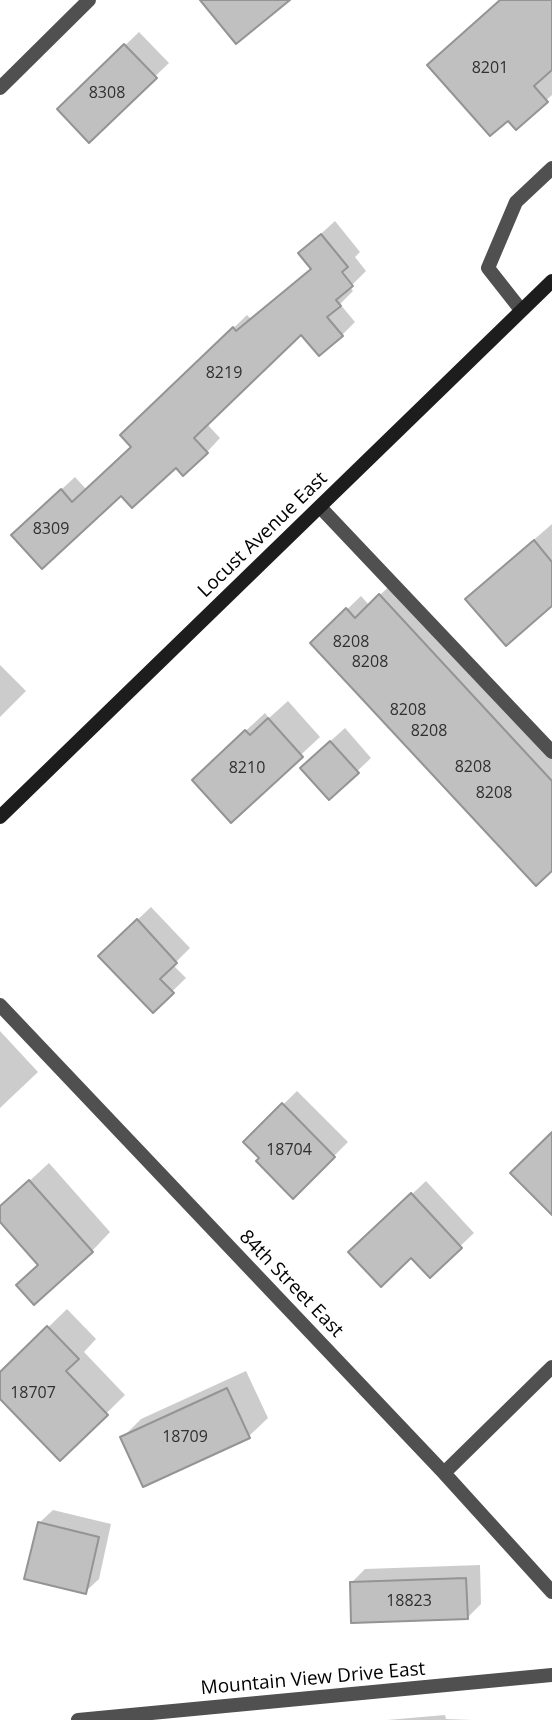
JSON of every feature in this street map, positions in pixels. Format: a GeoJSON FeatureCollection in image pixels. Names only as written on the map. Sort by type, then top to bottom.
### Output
{"type":"FeatureCollection","features":[{"type":"Feature","properties":{"kind":"street"},"geometry":{"type":"LineString","coordinates":[[0,88],[89,0]]}},
{"type":"Feature","properties":{"kind":"street"},"geometry":{"type":"LineString","coordinates":[[522,310],[488,268],[516,202],[552,168]]}},
{"type":"Feature","properties":{"kind":"street","name":"Locust Avenue East"},"geometry":{"type":"LineString","coordinates":[[0,817],[552,281]]}},
{"type":"Feature","properties":{"kind":"street"},"geometry":{"type":"LineString","coordinates":[[320,507],[552,752]]}},
{"type":"Feature","properties":{"kind":"street","name":"84th Street East"},"geometry":{"type":"LineString","coordinates":[[0,1005],[444,1472],[552,1592]]}},
{"type":"Feature","properties":{"kind":"street"},"geometry":{"type":"LineString","coordinates":[[444,1472],[552,1367]]}},
{"type":"Feature","properties":{"kind":"street","name":"Mountain View Drive East"},"geometry":{"type":"LineString","coordinates":[[78,1720],[552,1675]]}},
{"type":"Feature","properties":{"kind":"building"},"geometry":{"type":"Polygon","coordinates":[[[200,0],[290,0],[236,44],[200,0]]]}},
{"type":"Feature","properties":{"kind":"building"},"geometry":{"type":"Polygon","coordinates":[[[500,0],[552,0],[552,70],[534,86],[548,102],[516,130],[508,121],[490,136],[427,65],[500,0]]]}},
{"type":"Feature","properties":{"kind":"building"},"geometry":{"type":"Polygon","coordinates":[[[124,44],[157,78],[89,143],[57,109],[124,44]]]}},
{"type":"Feature","properties":{"kind":"building"},"geometry":{"type":"Polygon","coordinates":[[[321,234],[348,267],[342,272],[353,286],[336,300],[341,306],[327,317],[343,336],[319,356],[301,335],[194,438],[208,453],[183,476],[176,468],[132,508],[121,496],[42,569],[11,535],[61,489],[72,502],[131,447],[120,435],[233,327],[236,331],[311,269],[298,253],[321,234]]]}},
{"type":"Feature","properties":{"kind":"building"},"geometry":{"type":"Polygon","coordinates":[[[534,540],[552,562],[552,606],[506,646],[465,599],[534,540]]]}},
{"type":"Feature","properties":{"kind":"building"},"geometry":{"type":"Polygon","coordinates":[[[379,594],[552,781],[552,871],[536,886],[310,643],[346,608],[355,618],[379,594]]]}},
{"type":"Feature","properties":{"kind":"building"},"geometry":{"type":"Polygon","coordinates":[[[268,718],[303,757],[231,823],[192,780],[245,730],[250,735],[268,718]]]}},
{"type":"Feature","properties":{"kind":"building"},"geometry":{"type":"Polygon","coordinates":[[[330,741],[359,773],[329,800],[300,768],[330,741]]]}},
{"type":"Feature","properties":{"kind":"building"},"geometry":{"type":"Polygon","coordinates":[[[137,919],[177,963],[160,979],[174,993],[153,1013],[98,956],[137,919]]]}},
{"type":"Feature","properties":{"kind":"building"},"geometry":{"type":"Polygon","coordinates":[[[282,1103],[335,1157],[293,1199],[256,1161],[259,1158],[243,1142],[282,1103]]]}},
{"type":"Feature","properties":{"kind":"building"},"geometry":{"type":"Polygon","coordinates":[[[552,1132],[552,1215],[510,1173],[552,1132]]]}},
{"type":"Feature","properties":{"kind":"building"},"geometry":{"type":"Polygon","coordinates":[[[29,1180],[93,1252],[34,1305],[16,1285],[38,1265],[0,1222],[0,1206],[29,1180]]]}},
{"type":"Feature","properties":{"kind":"building"},"geometry":{"type":"Polygon","coordinates":[[[411,1193],[462,1248],[430,1278],[411,1258],[381,1287],[348,1252],[411,1193]]]}},
{"type":"Feature","properties":{"kind":"building"},"geometry":{"type":"Polygon","coordinates":[[[47,1326],[79,1359],[66,1371],[108,1415],[60,1461],[0,1399],[0,1372],[47,1326]]]}},
{"type":"Feature","properties":{"kind":"building"},"geometry":{"type":"Polygon","coordinates":[[[227,1388],[250,1438],[143,1487],[120,1437],[227,1388]]]}},
{"type":"Feature","properties":{"kind":"building"},"geometry":{"type":"Polygon","coordinates":[[[38,1522],[99,1537],[86,1594],[24,1579],[38,1522]]]}},
{"type":"Feature","properties":{"kind":"building"},"geometry":{"type":"Polygon","coordinates":[[[466,1578],[468,1619],[351,1623],[350,1582],[466,1578]]]}}]}
